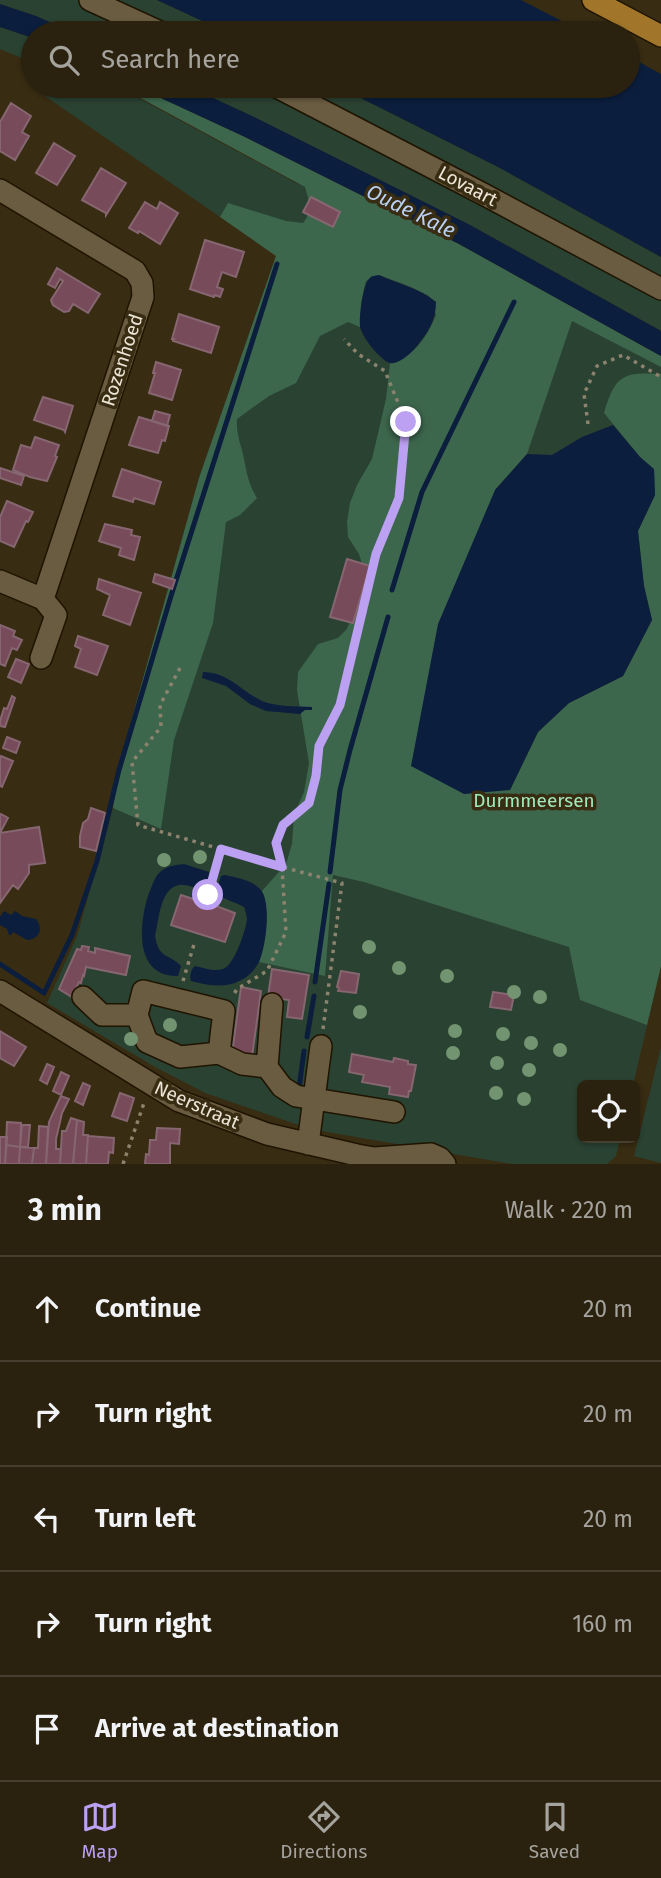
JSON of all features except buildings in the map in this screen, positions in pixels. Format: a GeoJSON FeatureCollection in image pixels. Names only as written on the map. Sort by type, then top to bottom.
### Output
{"type":"FeatureCollection","features":[{"type":"Feature","properties":{"kind":"main road"},"geometry":{"type":"LineString","coordinates":[[593,0],[633,21]]}},
{"type":"Feature","properties":{"kind":"main road"},"geometry":{"type":"LineString","coordinates":[[640,25],[661,36]]}},
{"type":"Feature","properties":{"kind":"street"},"geometry":{"type":"LineString","coordinates":[[90,0],[136,21]]}},
{"type":"Feature","properties":{"kind":"street","name":"Lovaart"},"geometry":{"type":"LineString","coordinates":[[298,98],[661,289]]}},
{"type":"Feature","properties":{"kind":"street","name":"Rozenhoed"},"geometry":{"type":"LineString","coordinates":[[0,190],[135,271],[142,282],[143,297],[43,599]]}},
{"type":"Feature","properties":{"kind":"street"},"geometry":{"type":"LineString","coordinates":[[0,581],[43,599],[56,615],[41,658]]}},
{"type":"Feature","properties":{"kind":"street","name":"Neerstraat"},"geometry":{"type":"LineString","coordinates":[[0,991],[178,1101],[267,1134],[379,1161],[405,1160],[422,1154],[432,1154],[446,1164]]}},
{"type":"Feature","properties":{"kind":"street"},"geometry":{"type":"LineString","coordinates":[[219,1054],[223,1011],[143,991],[138,1015],[147,1042],[180,1057],[219,1054],[242,1064],[267,1067]]}},
{"type":"Feature","properties":{"kind":"street"},"geometry":{"type":"LineString","coordinates":[[83,997],[102,1015],[138,1015]]}},
{"type":"Feature","properties":{"kind":"street"},"geometry":{"type":"LineString","coordinates":[[272,1004],[267,1067],[282,1087],[296,1096],[394,1112]]}},
{"type":"Feature","properties":{"kind":"street"},"geometry":{"type":"LineString","coordinates":[[308,1144],[321,1045]]}},
{"type":"Feature","properties":{"kind":"street"},"geometry":{"type":"LineString","coordinates":[[151,1085],[161,1049]]}},
{"type":"Feature","properties":{"kind":"path"},"geometry":{"type":"LineString","coordinates":[[223,1011],[237,989],[267,971],[286,932],[282,867],[276,843],[283,825],[309,803],[316,776],[319,746],[340,705],[376,554],[399,498],[406,422],[385,371],[358,355],[344,339]]}},
{"type":"Feature","properties":{"kind":"path"},"geometry":{"type":"LineString","coordinates":[[588,424],[583,394],[597,366],[623,355],[661,377]]}},
{"type":"Feature","properties":{"kind":"path"},"geometry":{"type":"LineString","coordinates":[[180,668],[160,705],[161,727],[132,762],[138,825],[342,883],[321,1045]]}},
{"type":"Feature","properties":{"kind":"path"},"geometry":{"type":"LineString","coordinates":[[208,895],[221,849]]}},
{"type":"Feature","properties":{"kind":"path"},"geometry":{"type":"LineString","coordinates":[[178,1000],[195,941]]}},
{"type":"Feature","properties":{"kind":"path"},"geometry":{"type":"LineString","coordinates":[[123,1164],[151,1085]]}},
{"type":"Feature","properties":{"kind":"green space"},"geometry":{"type":"Polygon","coordinates":[[[0,0],[157,0],[202,21],[47,21],[0,4],[0,0]]]}},
{"type":"Feature","properties":{"kind":"green space"},"geometry":{"type":"Polygon","coordinates":[[[0,27],[21,34],[21,58],[0,49],[0,27]]]}},
{"type":"Feature","properties":{"kind":"green space","name":"Durmmeersen"},"geometry":{"type":"Polygon","coordinates":[[[48,98],[139,98],[296,183],[459,244],[333,875],[364,881],[572,320],[661,356],[661,966],[634,1080],[577,1080],[577,1143],[619,1143],[616,1156],[607,1164],[512,1164],[310,1129],[205,1093],[155,1067],[47,1003],[77,936],[113,808],[122,754],[199,478],[276,256],[228,204],[220,217],[48,98]]]}},
{"type":"Feature","properties":{"kind":"green space","name":"Durmmeersen"},"geometry":{"type":"Polygon","coordinates":[[[140,98],[161,98],[243,136],[459,244],[661,356],[661,367],[572,321],[527,454],[495,490],[510,790],[538,732],[569,703],[623,676],[652,620],[644,586],[638,531],[655,495],[654,470],[604,413],[612,391],[622,379],[629,375],[661,374],[661,966],[647,1025],[580,1000],[569,947],[364,882],[333,875],[325,976],[259,962],[267,918],[262,891],[286,864],[292,844],[294,815],[304,792],[309,763],[297,690],[298,672],[318,644],[338,638],[346,630],[355,613],[363,567],[359,554],[348,537],[350,503],[372,459],[386,399],[390,363],[406,357],[419,345],[436,315],[429,296],[411,287],[379,275],[366,281],[361,303],[360,327],[348,322],[320,336],[296,383],[269,396],[237,419],[247,475],[257,498],[240,515],[226,522],[213,623],[174,740],[161,829],[113,808],[122,754],[199,478],[276,256],[220,217],[228,203],[286,221],[303,223],[309,206],[305,187],[140,98]]]}},
{"type":"Feature","properties":{"kind":"green space"},"geometry":{"type":"Polygon","coordinates":[[[213,98],[361,98],[500,168],[661,257],[661,331],[470,225],[213,98]]]}},
{"type":"Feature","properties":{"kind":"green space"},"geometry":{"type":"Polygon","coordinates":[[[661,1047],[661,1163],[634,1156],[637,1143],[640,1143],[640,1132],[661,1047]]]}},
{"type":"Feature","properties":{"kind":"water"},"geometry":{"type":"Polygon","coordinates":[[[157,0],[521,0],[562,21],[202,21],[157,0]]]}},
{"type":"Feature","properties":{"kind":"water"},"geometry":{"type":"Polygon","coordinates":[[[0,4],[47,21],[21,21],[21,34],[0,27],[0,4]]]}},
{"type":"Feature","properties":{"kind":"water"},"geometry":{"type":"Polygon","coordinates":[[[640,63],[661,74],[661,257],[500,168],[361,98],[640,98],[640,63]]]}},
{"type":"Feature","properties":{"kind":"water","name":"Oude Kale"},"geometry":{"type":"Polygon","coordinates":[[[161,98],[213,98],[470,225],[661,331],[661,356],[459,244],[161,98]]]}},
{"type":"Feature","properties":{"kind":"water"},"geometry":{"type":"Polygon","coordinates":[[[379,275],[416,290],[436,302],[433,321],[425,336],[409,355],[394,363],[386,361],[376,353],[360,326],[365,287],[370,278],[379,275]]]}},
{"type":"Feature","properties":{"kind":"water"},"geometry":{"type":"Polygon","coordinates":[[[613,425],[654,469],[655,495],[638,531],[644,586],[652,620],[623,676],[569,703],[538,732],[510,790],[464,794],[411,766],[438,624],[495,490],[527,454],[552,455],[582,437],[613,425]]]}},
{"type":"Feature","properties":{"kind":"water"},"geometry":{"type":"Polygon","coordinates":[[[203,672],[220,675],[262,701],[312,707],[312,710],[305,710],[300,714],[266,711],[250,704],[226,686],[202,678],[203,672]]]}},
{"type":"Feature","properties":{"kind":"water"},"geometry":{"type":"Polygon","coordinates":[[[184,864],[209,872],[209,875],[203,890],[179,885],[173,887],[161,906],[155,936],[162,953],[181,966],[178,976],[163,974],[153,968],[146,958],[142,932],[149,893],[156,877],[168,867],[184,864]]]}},
{"type":"Feature","properties":{"kind":"water"},"geometry":{"type":"Polygon","coordinates":[[[221,876],[243,879],[260,889],[266,903],[267,924],[262,955],[257,965],[242,980],[215,986],[191,981],[192,969],[195,966],[216,970],[227,966],[242,939],[247,919],[244,907],[216,892],[221,876]]]}},
{"type":"Feature","properties":{"kind":"water"},"geometry":{"type":"Polygon","coordinates":[[[4,911],[11,915],[15,911],[22,916],[36,919],[40,926],[37,936],[27,940],[13,932],[9,935],[7,929],[0,925],[0,917],[4,911]]]}},
{"type":"Feature","properties":{"kind":"waterway"},"geometry":{"type":"LineString","coordinates":[[0,964],[44,993],[72,935],[97,861],[119,770],[171,596],[277,264]]}},
{"type":"Feature","properties":{"kind":"waterway"},"geometry":{"type":"LineString","coordinates":[[392,590],[422,492],[514,302]]}},
{"type":"Feature","properties":{"kind":"waterway"},"geometry":{"type":"LineString","coordinates":[[330,872],[340,790],[388,617]]}},
{"type":"Feature","properties":{"kind":"waterway"},"geometry":{"type":"LineString","coordinates":[[315,982],[329,884]]}},
{"type":"Feature","properties":{"kind":"waterway"},"geometry":{"type":"LineString","coordinates":[[307,1037],[314,996]]}},
{"type":"Feature","properties":{"kind":"waterway"},"geometry":{"type":"LineString","coordinates":[[299,1088],[304,1051]]}},
{"type":"Feature","properties":{"kind":"route"},"geometry":{"type":"LineString","coordinates":[[208,895],[221,849],[282,867],[276,843],[283,825],[309,803],[316,776],[319,746],[340,705],[376,554],[399,498],[406,422]]}}]}
